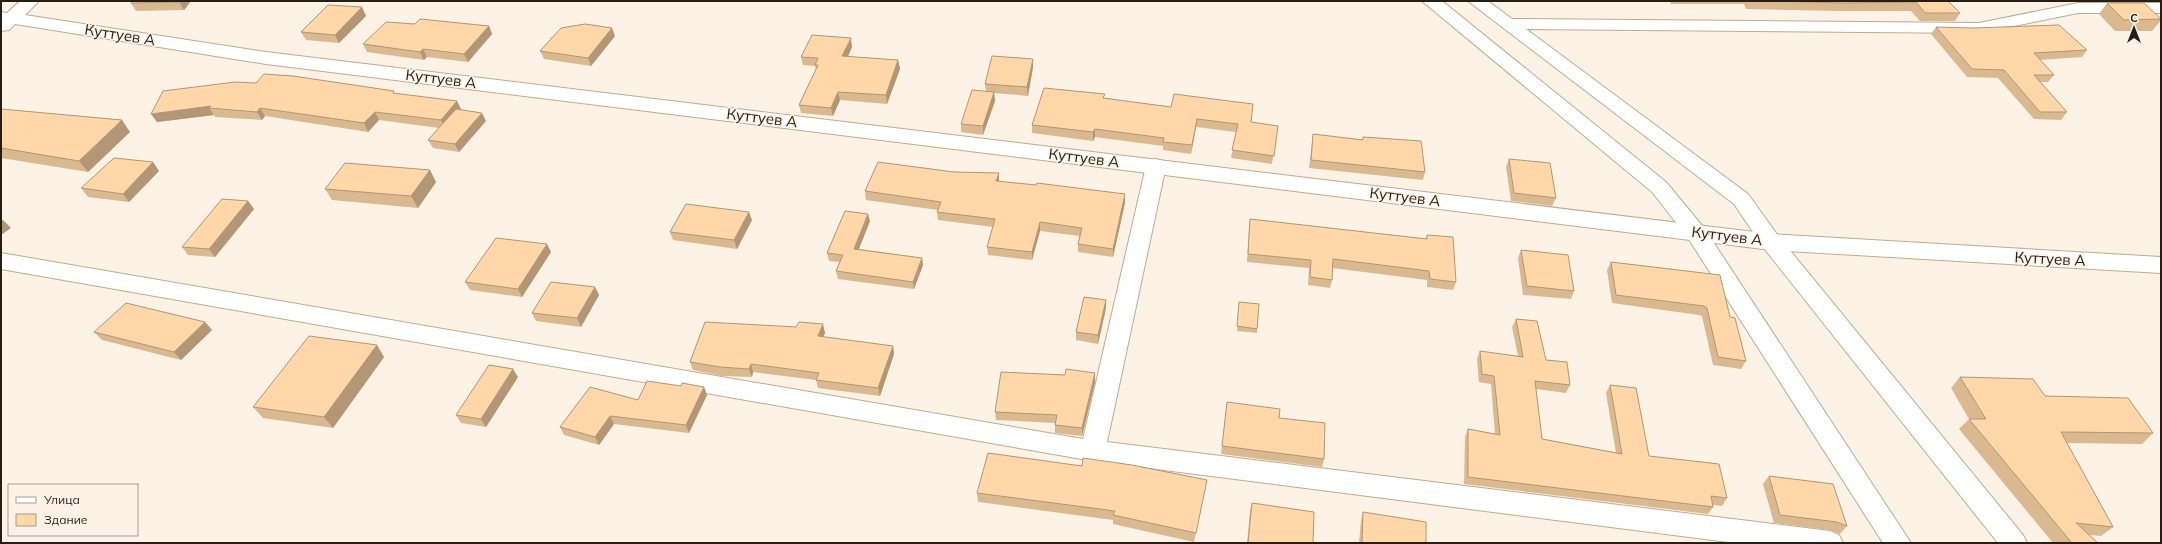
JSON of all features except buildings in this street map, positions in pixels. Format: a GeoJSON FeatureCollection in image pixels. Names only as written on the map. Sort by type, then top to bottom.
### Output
{"type":"FeatureCollection","features":[{"type":"Feature","properties":{"kind":"street"},"geometry":{"type":"LineString","coordinates":[[4,21],[30,1]]}},
{"type":"Feature","properties":{"kind":"street"},"geometry":{"type":"LineString","coordinates":[[1431,1],[1659,186],[1696,233],[1898,543]]}},
{"type":"Feature","properties":{"kind":"street"},"geometry":{"type":"LineString","coordinates":[[1477,1],[1741,199],[1771,242],[2014,543]]}},
{"type":"Feature","properties":{"kind":"street"},"geometry":{"type":"LineString","coordinates":[[1508,24],[1979,28],[2078,8],[2161,8]]}},
{"type":"Feature","properties":{"kind":"street","name":"Куттуев А"},"geometry":{"type":"LineString","coordinates":[[4,21],[266,58],[1771,242],[2161,265]]}},
{"type":"Feature","properties":{"kind":"street"},"geometry":{"type":"LineString","coordinates":[[1093,451],[1156,166]]}},
{"type":"Feature","properties":{"kind":"street"},"geometry":{"type":"LineString","coordinates":[[1,261],[1093,451],[1830,543]]}}]}
